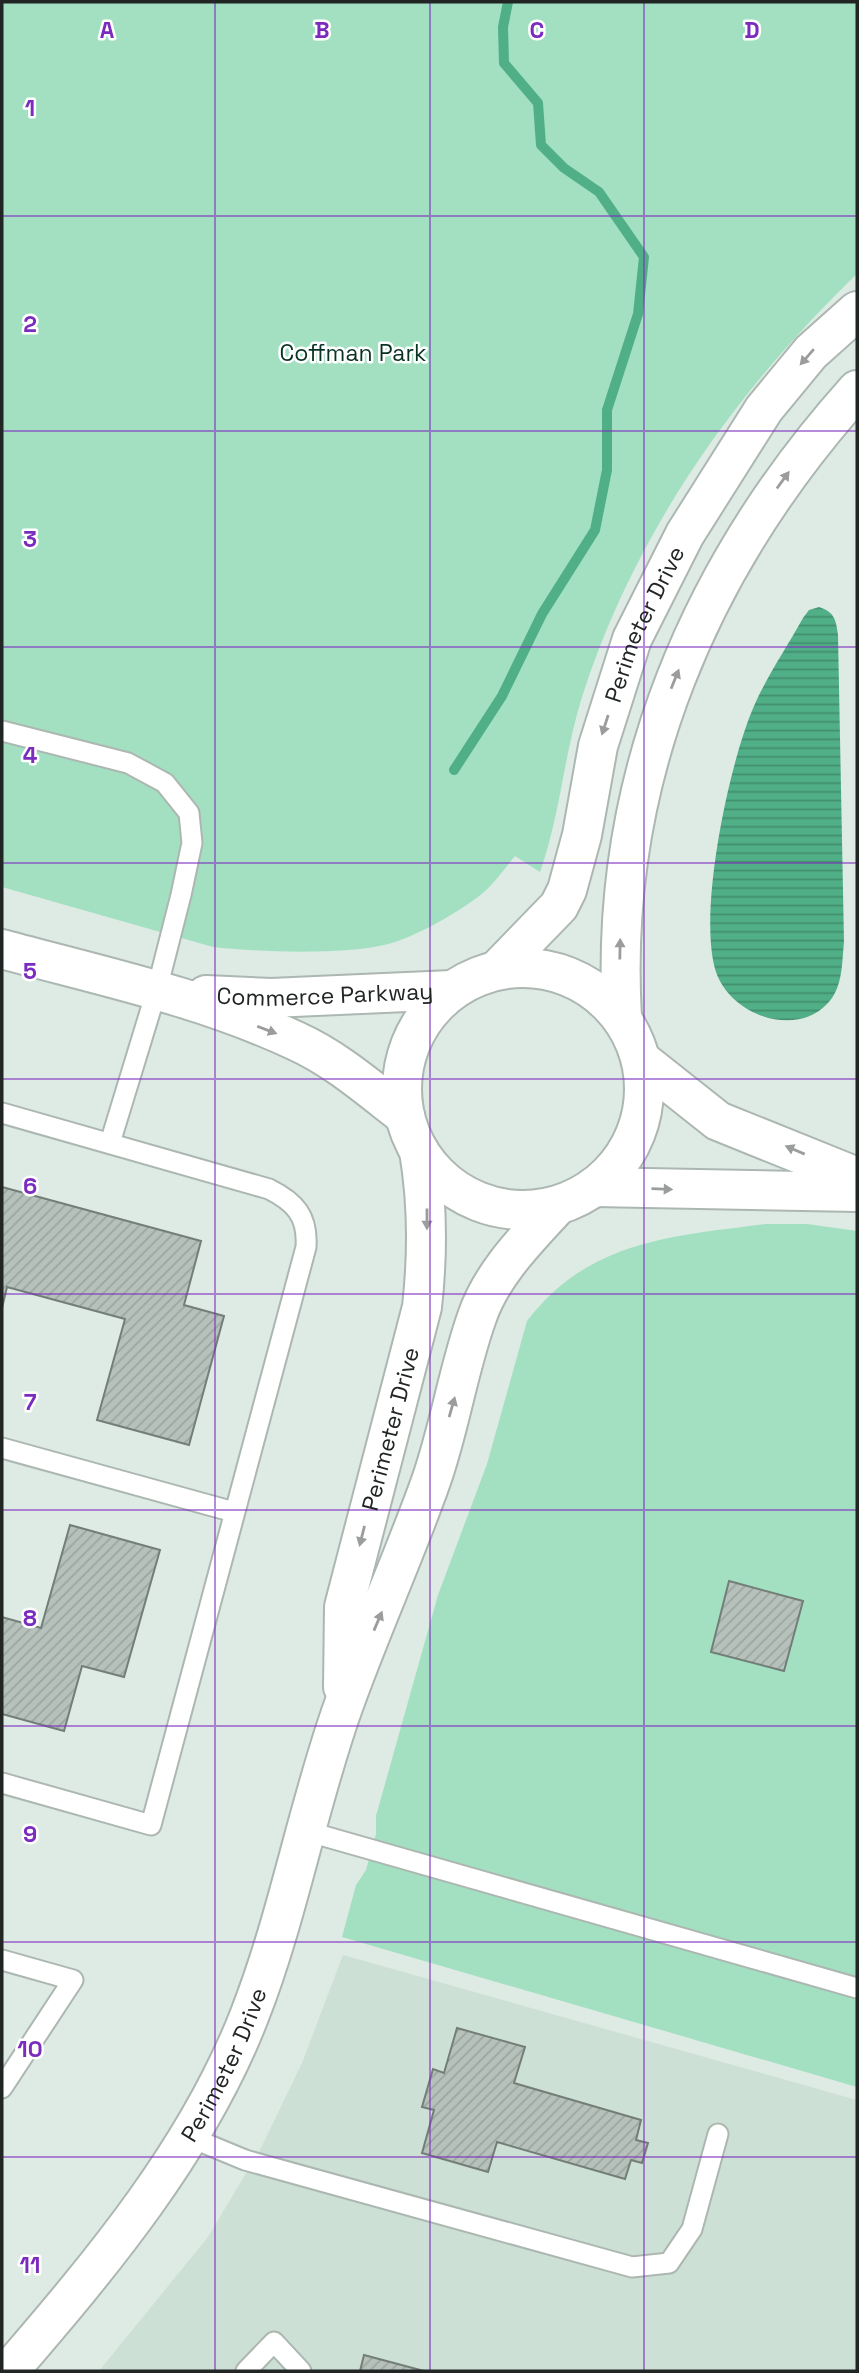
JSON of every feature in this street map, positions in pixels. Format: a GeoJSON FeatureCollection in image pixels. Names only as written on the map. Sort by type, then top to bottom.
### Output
{"type":"FeatureCollection","features":[{"type":"Feature","properties":{"kind":"main road","name":"Perimeter Drive"},"geometry":{"type":"LineString","coordinates":[[497,970],[559,906],[567,890],[582,835],[598,746],[632,639],[685,534],[764,409],[811,352],[857,311]]}},
{"type":"Feature","properties":{"kind":"main road","name":"Perimeter Drive"},"geometry":{"type":"LineString","coordinates":[[622,1017],[620,926],[626,860],[643,779],[664,708],[715,590],[760,513],[810,443],[857,390]]}},
{"type":"Feature","properties":{"kind":"main road","name":"Commerce Parkway"},"geometry":{"type":"LineString","coordinates":[[2,949],[158,989],[295,1041],[332,1061],[405,1116]]}},
{"type":"Feature","properties":{"kind":"main road"},"geometry":{"type":"LineString","coordinates":[[528,967],[563,974],[598,993],[622,1017],[641,1060],[644,1101],[638,1128],[626,1153],[594,1187],[557,1206],[525,1210],[484,1203],[464,1195],[439,1176],[419,1151],[405,1116],[402,1088],[412,1042],[431,1010],[452,990],[473,978],[497,970],[528,967]]}},
{"type":"Feature","properties":{"kind":"main road","name":"Commerce Parkway"},"geometry":{"type":"LineString","coordinates":[[158,989],[243,998],[452,990]]}},
{"type":"Feature","properties":{"kind":"main road"},"geometry":{"type":"LineString","coordinates":[[641,1060],[718,1121],[857,1177]]}},
{"type":"Feature","properties":{"kind":"main road","name":"Perimeter Drive"},"geometry":{"type":"LineString","coordinates":[[342,1707],[344,1607],[422,1307],[427,1259],[427,1200],[419,1151]]}},
{"type":"Feature","properties":{"kind":"main road"},"geometry":{"type":"LineString","coordinates":[[594,1187],[857,1192]]}},
{"type":"Feature","properties":{"kind":"main road","name":"Perimeter Drive"},"geometry":{"type":"LineString","coordinates":[[9,2371],[105,2257],[144,2205],[221,2079],[250,2016],[282,1924],[342,1707],[388,1597],[433,1477],[477,1315],[497,1277],[557,1206]]}},
{"type":"Feature","properties":{"kind":"lane"},"geometry":{"type":"LineString","coordinates":[[2,731],[128,763],[165,783],[189,813],[192,843],[158,989],[110,1143]]}},
{"type":"Feature","properties":{"kind":"lane"},"geometry":{"type":"LineString","coordinates":[[2,1113],[269,1189],[286,1197],[304,1219],[307,1230],[306,1247],[151,1825],[2,1783]]}},
{"type":"Feature","properties":{"kind":"lane"},"geometry":{"type":"LineString","coordinates":[[2,1448],[234,1512]]}},
{"type":"Feature","properties":{"kind":"lane"},"geometry":{"type":"LineString","coordinates":[[306,1831],[857,1988]]}},
{"type":"Feature","properties":{"kind":"lane"},"geometry":{"type":"LineString","coordinates":[[2,1960],[73,1980],[4,2079]]}},
{"type":"Feature","properties":{"kind":"lane"},"geometry":{"type":"LineString","coordinates":[[187,2136],[245,2160],[632,2267],[669,2263],[692,2229],[718,2134]]}},
{"type":"Feature","properties":{"kind":"lane"},"geometry":{"type":"LineString","coordinates":[[246,2371],[274,2342],[301,2371]]}},
{"type":"Feature","properties":{"kind":"shaded area"},"geometry":{"type":"Polygon","coordinates":[[[819,607],[833,617],[838,635],[844,942],[840,978],[832,998],[819,1011],[803,1018],[786,1020],[752,1012],[724,988],[716,972],[711,946],[710,914],[718,839],[744,731],[771,673],[803,618],[809,610],[819,607]]]}},
{"type":"Feature","properties":{"kind":"shaded area"},"geometry":{"type":"Polygon","coordinates":[[[343,1955],[857,2100],[857,2371],[99,2371],[208,2237],[261,2148],[302,2063],[343,1955]]]}},
{"type":"Feature","properties":{"kind":"green space","name":"Coffman Park"},"geometry":{"type":"Polygon","coordinates":[[[2,2],[857,2],[857,274],[812,319],[730,416],[693,468],[660,522],[604,637],[582,697],[540,872],[515,856],[484,892],[429,927],[395,942],[331,951],[213,947],[2,887],[2,2]]]}},
{"type":"Feature","properties":{"kind":"green space"},"geometry":{"type":"Polygon","coordinates":[[[765,1224],[807,1224],[857,1231],[857,2087],[342,1937],[356,1885],[366,1870],[376,1834],[376,1816],[438,1595],[487,1464],[527,1321],[551,1294],[577,1273],[605,1258],[665,1239],[765,1224]]]}},
{"type":"Feature","properties":{"kind":"building"},"geometry":{"type":"Polygon","coordinates":[[[2,1187],[201,1241],[184,1305],[224,1316],[189,1445],[97,1420],[125,1319],[7,1287],[2,1308],[2,1187]]]}},
{"type":"Feature","properties":{"kind":"building"},"geometry":{"type":"Polygon","coordinates":[[[70,1525],[160,1550],[124,1677],[82,1666],[64,1731],[2,1714],[2,1617],[41,1628],[70,1525]]]}},
{"type":"Feature","properties":{"kind":"building"},"geometry":{"type":"Polygon","coordinates":[[[729,1581],[803,1601],[784,1671],[711,1652],[729,1581]]]}},
{"type":"Feature","properties":{"kind":"building"},"geometry":{"type":"Polygon","coordinates":[[[457,2028],[525,2047],[514,2083],[641,2120],[636,2140],[648,2143],[642,2163],[631,2160],[625,2179],[497,2142],[488,2172],[422,2153],[434,2110],[422,2107],[433,2069],[444,2073],[457,2028]]]}},
{"type":"Feature","properties":{"kind":"building"},"geometry":{"type":"Polygon","coordinates":[[[364,2355],[424,2371],[360,2371],[364,2355]]]}},
{"type":"Feature","properties":{"kind":"waterway"},"geometry":{"type":"LineString","coordinates":[[454,770],[502,696],[542,614],[595,530],[607,470],[607,410],[638,314],[644,257],[599,192],[564,168],[541,145],[538,103],[504,63],[503,27],[508,2]]}}]}
